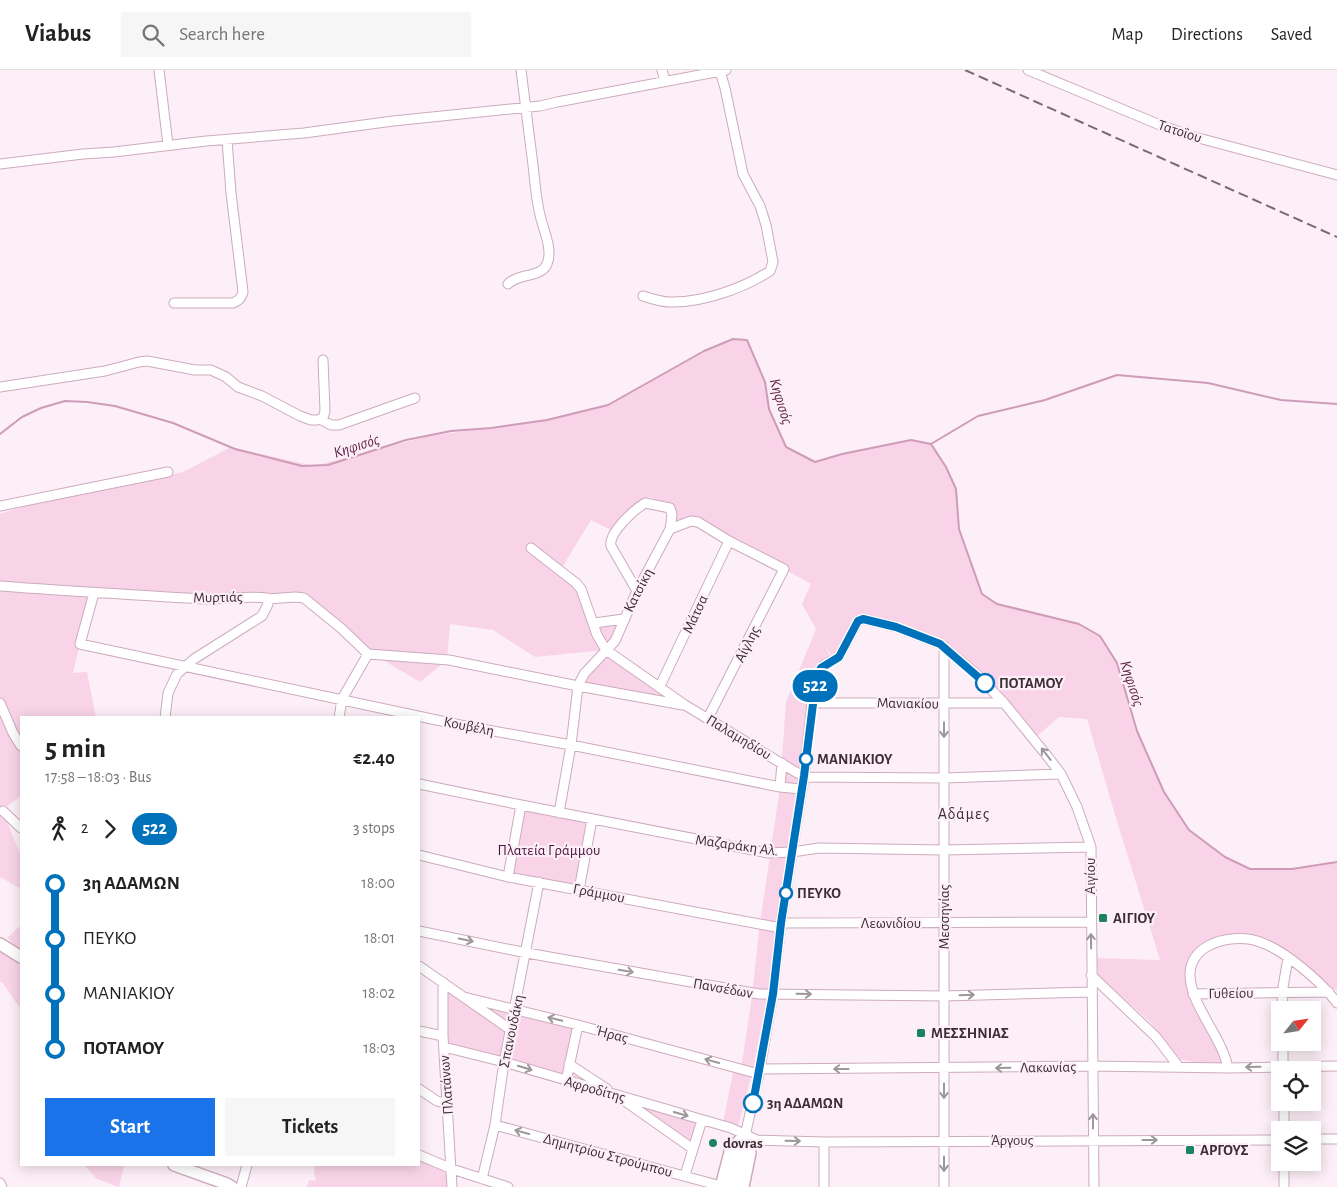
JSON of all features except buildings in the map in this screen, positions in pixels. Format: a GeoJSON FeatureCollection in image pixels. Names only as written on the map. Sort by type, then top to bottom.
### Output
{"type":"FeatureCollection","features":[{"type":"Feature","properties":{"kind":"main road"},"geometry":{"type":"LineString","coordinates":[[0,944],[20,956]]}},
{"type":"Feature","properties":{"kind":"main road"},"geometry":{"type":"LineString","coordinates":[[723,1187],[730,1152],[744,1138],[750,1153],[744,1187]]}},
{"type":"Feature","properties":{"kind":"main road"},"geometry":{"type":"LineString","coordinates":[[177,1166],[232,1187]]}},
{"type":"Feature","properties":{"kind":"street"},"geometry":{"type":"LineString","coordinates":[[159,70],[168,145]]}},
{"type":"Feature","properties":{"kind":"street"},"geometry":{"type":"LineString","coordinates":[[508,284],[512,279],[519,276],[543,270],[549,255],[539,213],[521,70]]}},
{"type":"Feature","properties":{"kind":"street"},"geometry":{"type":"LineString","coordinates":[[662,70],[665,81]]}},
{"type":"Feature","properties":{"kind":"street","name":"Τατοΐου"},"geometry":{"type":"LineString","coordinates":[[1028,70],[1160,125],[1200,138],[1337,175]]}},
{"type":"Feature","properties":{"kind":"street"},"geometry":{"type":"LineString","coordinates":[[0,164],[526,108],[723,71],[743,174],[760,206],[772,254],[773,266],[770,271],[744,286],[712,296],[671,302],[643,296]]}},
{"type":"Feature","properties":{"kind":"street"},"geometry":{"type":"LineString","coordinates":[[174,303],[233,303],[240,300],[242,296],[227,140]]}},
{"type":"Feature","properties":{"kind":"street"},"geometry":{"type":"LineString","coordinates":[[320,419],[323,418],[325,407],[323,360]]}},
{"type":"Feature","properties":{"kind":"street"},"geometry":{"type":"LineString","coordinates":[[0,387],[106,371],[139,362],[147,362],[219,372],[238,387],[262,396],[300,416],[311,420],[320,419],[331,425],[339,425],[415,398]]}},
{"type":"Feature","properties":{"kind":"street"},"geometry":{"type":"LineString","coordinates":[[0,506],[168,472]]}},
{"type":"Feature","properties":{"kind":"street"},"geometry":{"type":"LineString","coordinates":[[637,591],[611,546],[611,537],[645,503],[670,508],[672,515],[670,529],[694,520],[729,541]]}},
{"type":"Feature","properties":{"kind":"street","name":"Κατσίκη"},"geometry":{"type":"LineString","coordinates":[[606,650],[615,641],[637,591],[670,529]]}},
{"type":"Feature","properties":{"kind":"street","name":"Αίγλης"},"geometry":{"type":"LineString","coordinates":[[708,718],[784,569],[729,541]]}},
{"type":"Feature","properties":{"kind":"street","name":"Μάτσα"},"geometry":{"type":"LineString","coordinates":[[660,686],[729,541]]}},
{"type":"Feature","properties":{"kind":"street"},"geometry":{"type":"LineString","coordinates":[[531,548],[576,582],[581,589],[598,635],[606,650],[584,674],[578,686],[571,745],[559,813]]}},
{"type":"Feature","properties":{"kind":"street","name":"Μυρτιάς"},"geometry":{"type":"LineString","coordinates":[[0,586],[216,599],[258,596],[268,599],[266,610],[262,616],[207,650],[184,667],[169,688],[165,716]]}},
{"type":"Feature","properties":{"kind":"street","name":"Κουβέλη"},"geometry":{"type":"LineString","coordinates":[[94,593],[80,644],[419,716]]}},
{"type":"Feature","properties":{"kind":"street"},"geometry":{"type":"LineString","coordinates":[[268,599],[300,596],[304,598],[342,629],[368,654],[442,658],[578,686],[685,705]]}},
{"type":"Feature","properties":{"kind":"street"},"geometry":{"type":"LineString","coordinates":[[594,623],[624,619]]}},
{"type":"Feature","properties":{"kind":"street","name":"Αιγίου"},"geometry":{"type":"LineString","coordinates":[[812,703],[821,668],[839,657],[858,621],[861,619],[896,627],[944,646],[976,674],[1004,703],[1061,774],[1077,807],[1091,847],[1090,922],[1094,1187]]}},
{"type":"Feature","properties":{"kind":"street","name":"Μεσσηνίας"},"geometry":{"type":"LineString","coordinates":[[944,646],[944,1187]]}},
{"type":"Feature","properties":{"kind":"street","name":"Παλαμηδίου"},"geometry":{"type":"LineString","coordinates":[[606,650],[685,705],[804,776],[944,778],[1061,774]]}},
{"type":"Feature","properties":{"kind":"street"},"geometry":{"type":"LineString","coordinates":[[339,716],[342,699],[368,654]]}},
{"type":"Feature","properties":{"kind":"street"},"geometry":{"type":"LineString","coordinates":[[735,1187],[773,994],[781,925],[804,776],[812,703]]}},
{"type":"Feature","properties":{"kind":"street","name":"Μανιακίου"},"geometry":{"type":"LineString","coordinates":[[812,703],[1004,703]]}},
{"type":"Feature","properties":{"kind":"street"},"geometry":{"type":"LineString","coordinates":[[0,704],[20,744]]}},
{"type":"Feature","properties":{"kind":"street","name":"Κουβέλη"},"geometry":{"type":"LineString","coordinates":[[420,716],[780,787],[801,789]]}},
{"type":"Feature","properties":{"kind":"street"},"geometry":{"type":"LineString","coordinates":[[780,787],[782,764]]}},
{"type":"Feature","properties":{"kind":"street","name":"Μαζαράκη Αλ."},"geometry":{"type":"LineString","coordinates":[[420,784],[761,852],[792,852],[819,848],[944,850],[1091,847]]}},
{"type":"Feature","properties":{"kind":"street"},"geometry":{"type":"LineString","coordinates":[[508,877],[521,805]]}},
{"type":"Feature","properties":{"kind":"street"},"geometry":{"type":"LineString","coordinates":[[3,811],[20,827]]}},
{"type":"Feature","properties":{"kind":"street"},"geometry":{"type":"LineString","coordinates":[[579,890],[592,819]]}},
{"type":"Feature","properties":{"kind":"street","name":"Γράμμου"},"geometry":{"type":"LineString","coordinates":[[420,855],[508,877],[781,925]]}},
{"type":"Feature","properties":{"kind":"street","name":"Σπανουδάκη"},"geometry":{"type":"LineString","coordinates":[[482,1179],[495,1125],[504,1062],[539,882]]}},
{"type":"Feature","properties":{"kind":"street","name":"Λεωνιδίου"},"geometry":{"type":"LineString","coordinates":[[781,925],[1090,922]]}},
{"type":"Feature","properties":{"kind":"street","name":"Πανσέδων"},"geometry":{"type":"LineString","coordinates":[[420,930],[526,953],[748,992],[944,996],[1091,992]]}},
{"type":"Feature","properties":{"kind":"street"},"geometry":{"type":"LineString","coordinates":[[1228,1068],[1223,1050],[1193,994],[1190,970],[1194,959],[1202,950],[1217,942],[1239,939],[1259,941],[1274,948],[1288,958],[1329,992],[1337,1003]]}},
{"type":"Feature","properties":{"kind":"street"},"geometry":{"type":"LineString","coordinates":[[1282,1001],[1288,958]]}},
{"type":"Feature","properties":{"kind":"street","name":"Ήρας"},"geometry":{"type":"LineString","coordinates":[[420,967],[511,1030]]}},
{"type":"Feature","properties":{"kind":"street"},"geometry":{"type":"LineString","coordinates":[[1091,975],[1156,1037],[1179,1067]]}},
{"type":"Feature","properties":{"kind":"street","name":"Πλατάνων"},"geometry":{"type":"LineString","coordinates":[[443,982],[444,1047],[452,1187]]}},
{"type":"Feature","properties":{"kind":"street","name":"Γυθείου"},"geometry":{"type":"LineString","coordinates":[[1193,994],[1329,992]]}},
{"type":"Feature","properties":{"kind":"street","name":"Ήρας"},"geometry":{"type":"LineString","coordinates":[[464,998],[578,1025],[759,1072]]}},
{"type":"Feature","properties":{"kind":"street"},"geometry":{"type":"LineString","coordinates":[[566,1080],[578,1025]]}},
{"type":"Feature","properties":{"kind":"street"},"geometry":{"type":"LineString","coordinates":[[420,1030],[444,1036]]}},
{"type":"Feature","properties":{"kind":"street","name":"Αφροδίτης"},"geometry":{"type":"LineString","coordinates":[[444,1047],[504,1062],[731,1128],[744,1138]]}},
{"type":"Feature","properties":{"kind":"street"},"geometry":{"type":"LineString","coordinates":[[569,1064],[693,1149]]}},
{"type":"Feature","properties":{"kind":"street","name":"Λακωνίας"},"geometry":{"type":"LineString","coordinates":[[759,1072],[1093,1066],[1271,1068]]}},
{"type":"Feature","properties":{"kind":"street","name":"Λακωνίας"},"geometry":{"type":"LineString","coordinates":[[1321,1067],[1337,1066]]}},
{"type":"Feature","properties":{"kind":"street"},"geometry":{"type":"LineString","coordinates":[[420,1090],[448,1104]]}},
{"type":"Feature","properties":{"kind":"street"},"geometry":{"type":"LineString","coordinates":[[685,1175],[702,1120]]}},
{"type":"Feature","properties":{"kind":"street","name":"Δημητρίου Στρούμπου"},"geometry":{"type":"LineString","coordinates":[[495,1125],[685,1175],[723,1187]]}},
{"type":"Feature","properties":{"kind":"street","name":"Άργους"},"geometry":{"type":"LineString","coordinates":[[744,1138],[824,1142],[1271,1140]]}},
{"type":"Feature","properties":{"kind":"street"},"geometry":{"type":"LineString","coordinates":[[1321,1139],[1337,1139]]}},
{"type":"Feature","properties":{"kind":"street"},"geometry":{"type":"LineString","coordinates":[[824,1142],[824,1187]]}},
{"type":"Feature","properties":{"kind":"street"},"geometry":{"type":"LineString","coordinates":[[420,1155],[452,1169],[508,1187]]}},
{"type":"Feature","properties":{"kind":"street"},"geometry":{"type":"LineString","coordinates":[[241,1187],[247,1166]]}},
{"type":"Feature","properties":{"kind":"street"},"geometry":{"type":"LineString","coordinates":[[1284,1171],[1284,1187]]}},
{"type":"Feature","properties":{"kind":"street"},"geometry":{"type":"LineString","coordinates":[[0,1183],[2,1187]]}},
{"type":"Feature","properties":{"kind":"green space"},"geometry":{"type":"Polygon","coordinates":[[[733,339],[747,340],[765,382],[769,409],[786,447],[815,462],[842,454],[911,440],[931,444],[946,467],[956,489],[959,529],[982,594],[997,604],[1079,624],[1100,636],[1117,663],[1137,731],[1164,792],[1189,830],[1225,857],[1250,869],[1292,869],[1337,862],[1337,991],[1283,950],[1259,939],[1206,943],[1187,969],[1186,976],[1191,994],[1220,1051],[1225,1066],[1181,1060],[1150,1022],[1098,975],[1095,958],[1160,960],[1087,719],[1059,717],[1035,738],[944,642],[902,626],[864,615],[835,657],[831,655],[825,646],[830,656],[815,669],[808,700],[767,998],[754,1066],[738,1126],[723,1123],[733,1072],[741,1069],[752,996],[760,923],[780,787],[786,702],[816,629],[802,604],[811,584],[693,518],[675,521],[671,507],[650,497],[633,508],[613,531],[591,520],[560,571],[575,583],[596,624],[623,620],[606,650],[670,702],[578,686],[605,650],[535,657],[493,630],[450,624],[447,660],[420,682],[383,660],[409,658],[371,651],[305,596],[92,595],[73,673],[87,672],[96,716],[20,716],[20,797],[2,810],[20,854],[20,888],[0,877],[0,514],[27,505],[183,472],[231,447],[314,466],[429,436],[547,420],[608,405],[704,351],[733,339]]]}},
{"type":"Feature","properties":{"kind":"green space","name":"Πλατεία Γράμμου"},"geometry":{"type":"Polygon","coordinates":[[[523,809],[588,823],[579,890],[508,877],[523,809]]]}},
{"type":"Feature","properties":{"kind":"green space"},"geometry":{"type":"Polygon","coordinates":[[[20,926],[20,949],[7,938],[20,926]]]}},
{"type":"Feature","properties":{"kind":"green space"},"geometry":{"type":"Polygon","coordinates":[[[0,951],[20,962],[20,1008],[2,982],[0,982],[0,951]]]}},
{"type":"Feature","properties":{"kind":"green space"},"geometry":{"type":"Polygon","coordinates":[[[443,989],[578,1025],[569,1064],[614,1094],[444,1047],[443,989]]]}},
{"type":"Feature","properties":{"kind":"green space"},"geometry":{"type":"Polygon","coordinates":[[[619,1096],[702,1120],[693,1149],[619,1096]]]}},
{"type":"Feature","properties":{"kind":"green space"},"geometry":{"type":"Polygon","coordinates":[[[420,1159],[449,1172],[449,1187],[307,1187],[309,1180],[316,1181],[315,1166],[420,1166],[420,1159]]]}},
{"type":"Feature","properties":{"kind":"green space"},"geometry":{"type":"Polygon","coordinates":[[[85,1166],[124,1166],[119,1187],[97,1179],[85,1166]]]}},
{"type":"Feature","properties":{"kind":"waterway","name":"Κηφισός"},"geometry":{"type":"LineString","coordinates":[[0,434],[22,417],[41,408],[65,401],[87,402],[115,406],[173,423],[235,449],[302,466],[328,465],[406,440],[451,431],[491,428],[547,420],[608,405],[704,351],[733,339],[747,340],[765,382],[769,409],[786,447],[815,462],[842,454],[911,440],[931,444],[946,467],[956,489],[959,529],[982,594],[997,604],[1079,624],[1100,636],[1117,663],[1137,731],[1164,792],[1189,830],[1225,857],[1250,869],[1292,869],[1337,862]]}},
{"type":"Feature","properties":{"kind":"waterway"},"geometry":{"type":"LineString","coordinates":[[931,444],[978,416],[1045,400],[1117,375],[1208,383],[1281,400],[1337,404]]}},
{"type":"Feature","properties":{"kind":"railway"},"geometry":{"type":"LineString","coordinates":[[965,70],[1337,237]]}},
{"type":"Feature","properties":{"kind":"bus line","name":"522"},"geometry":{"type":"LineString","coordinates":[[753,1103],[773,994],[781,923],[804,776],[812,703],[821,668],[839,657],[858,621],[863,619],[896,627],[944,646],[985,683]]}},
{"type":"Feature","properties":{"kind":"place","name":"ΠΟΤΑΜΟΥ"},"geometry":{"type":"Point","coordinates":[985,683]}},
{"type":"Feature","properties":{"kind":"place","name":"ΜΑΝΙΑΚΙΟΥ"},"geometry":{"type":"Point","coordinates":[806,759]}},
{"type":"Feature","properties":{"kind":"place","name":"ΠΕΥΚΟ"},"geometry":{"type":"Point","coordinates":[786,893]}},
{"type":"Feature","properties":{"kind":"place","name":"ΑΙΓΙΟΥ"},"geometry":{"type":"Point","coordinates":[1103,918]}},
{"type":"Feature","properties":{"kind":"place","name":"ΜΕΣΣΗΝΙΑΣ"},"geometry":{"type":"Point","coordinates":[921,1033]}},
{"type":"Feature","properties":{"kind":"place","name":"3η ΑΔΑΜΩΝ"},"geometry":{"type":"Point","coordinates":[753,1103]}},
{"type":"Feature","properties":{"kind":"place","name":"dovras"},"geometry":{"type":"Point","coordinates":[713,1143]}},
{"type":"Feature","properties":{"kind":"place","name":"ΑΡΓΟΥΣ"},"geometry":{"type":"Point","coordinates":[1190,1150]}},
{"type":"Feature","properties":{"kind":"district","name":"Αδάμες"},"geometry":{"type":"Point","coordinates":[964,813]}}]}
